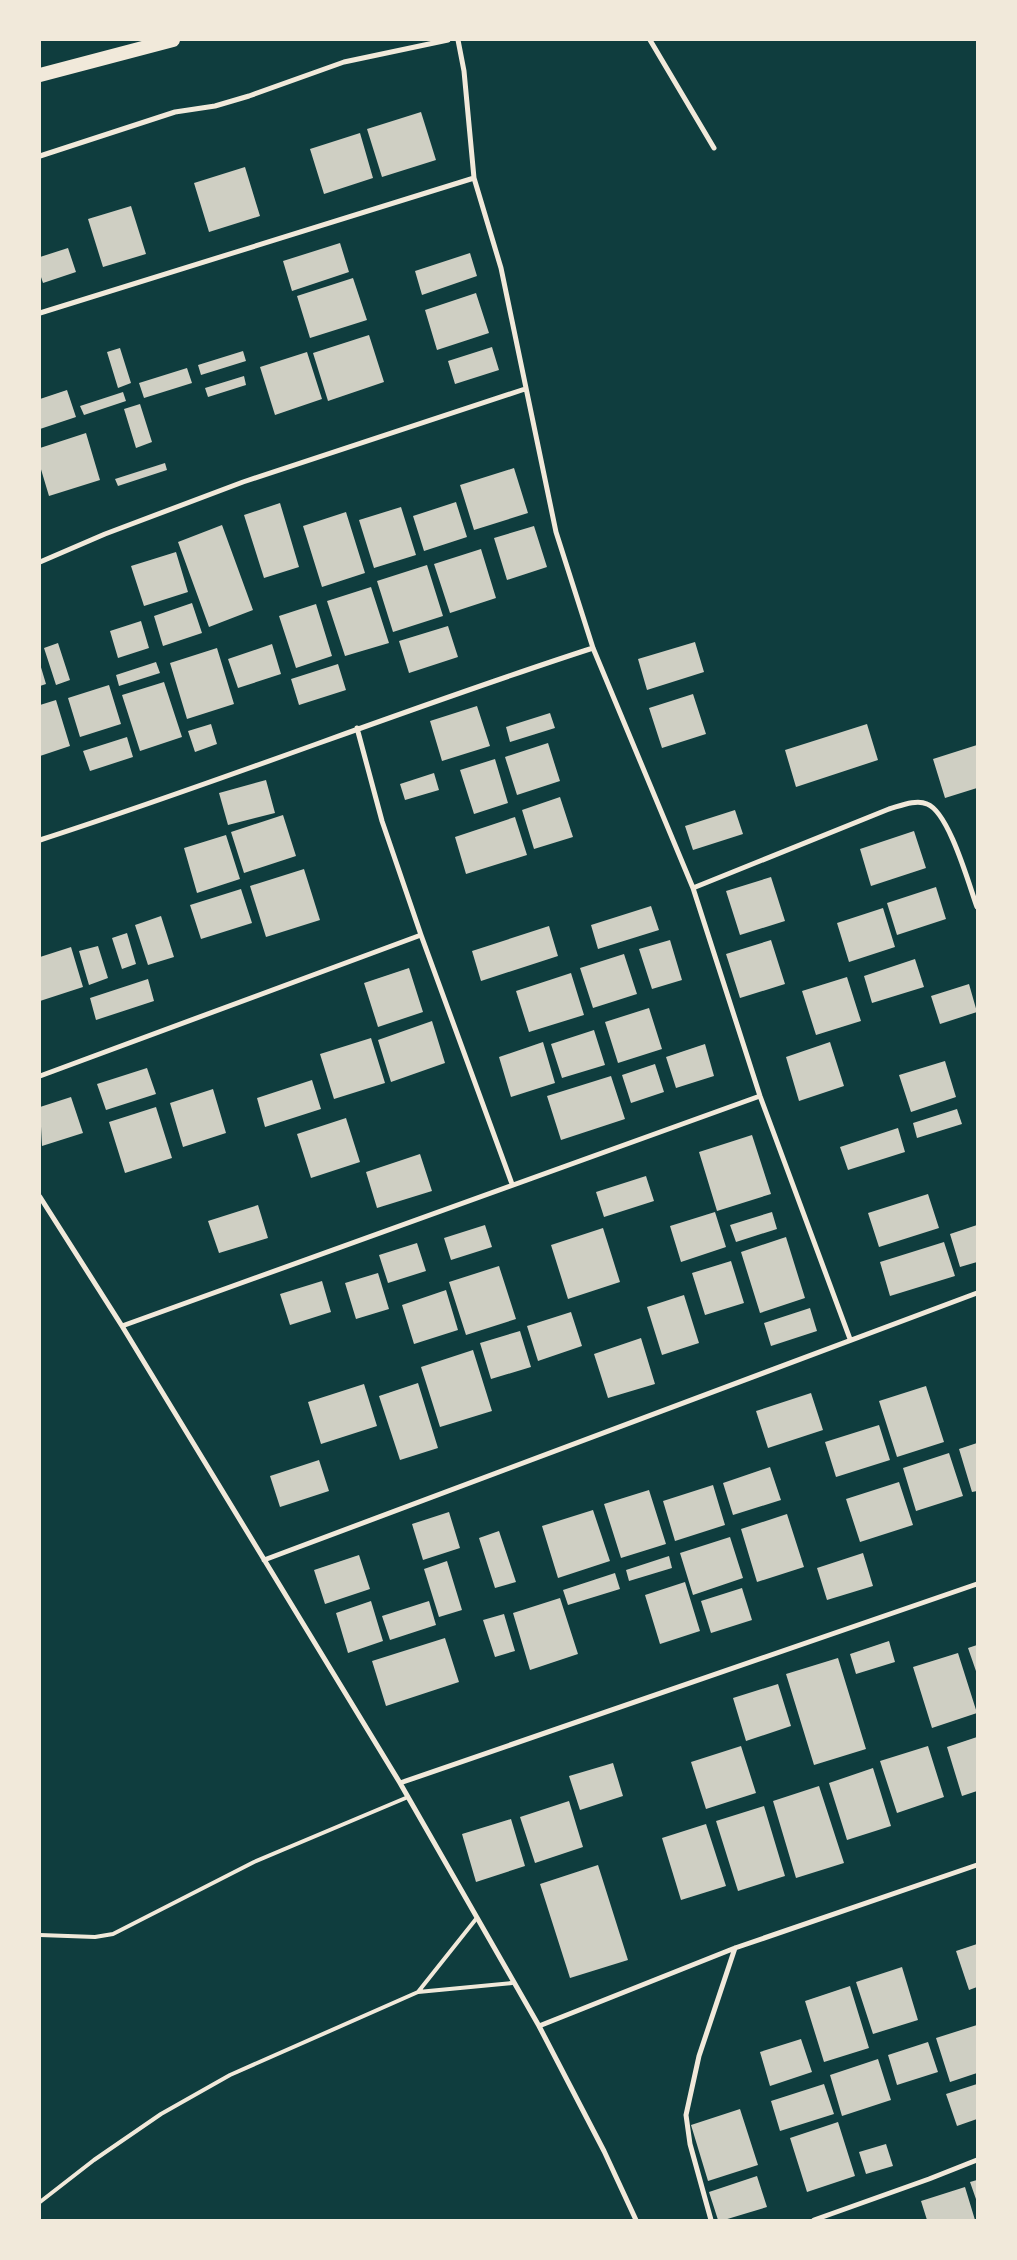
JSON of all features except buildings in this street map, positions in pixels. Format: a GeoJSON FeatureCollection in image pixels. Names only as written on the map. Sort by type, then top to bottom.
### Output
{"type":"FeatureCollection","features":[{"type":"Feature","properties":{"kind":"highway"},"geometry":{"type":"LineString","coordinates":[[40,75],[173,40]]}},
{"type":"Feature","properties":{"kind":"street"},"geometry":{"type":"LineString","coordinates":[[40,156],[175,112],[215,106],[249,96],[344,62],[448,40]]}},
{"type":"Feature","properties":{"kind":"street"},"geometry":{"type":"LineString","coordinates":[[458,40],[464,71],[474,178],[501,268],[556,532],[593,648],[693,888],[760,1096],[850,1339]]}},
{"type":"Feature","properties":{"kind":"street"},"geometry":{"type":"LineString","coordinates":[[650,40],[714,148]]}},
{"type":"Feature","properties":{"kind":"street"},"geometry":{"type":"LineString","coordinates":[[40,313],[474,178]]}},
{"type":"Feature","properties":{"kind":"street"},"geometry":{"type":"LineString","coordinates":[[40,562],[105,534],[243,482],[525,389]]}},
{"type":"Feature","properties":{"kind":"street"},"geometry":{"type":"LineString","coordinates":[[40,840],[103,820],[357,728],[593,648]]}},
{"type":"Feature","properties":{"kind":"street"},"geometry":{"type":"LineString","coordinates":[[357,728],[382,820],[421,936],[512,1184]]}},
{"type":"Feature","properties":{"kind":"street"},"geometry":{"type":"LineString","coordinates":[[693,888],[889,809],[916,802],[928,804],[942,819],[955,845],[977,907]]}},
{"type":"Feature","properties":{"kind":"street"},"geometry":{"type":"LineString","coordinates":[[40,1076],[421,936]]}},
{"type":"Feature","properties":{"kind":"street"},"geometry":{"type":"LineString","coordinates":[[122,1326],[760,1096]]}},
{"type":"Feature","properties":{"kind":"street"},"geometry":{"type":"LineString","coordinates":[[40,1197],[52,1219],[122,1326],[400,1783],[538,2026],[604,2151],[636,2220]]}},
{"type":"Feature","properties":{"kind":"street"},"geometry":{"type":"LineString","coordinates":[[264,1560],[850,1339],[977,1294]]}},
{"type":"Feature","properties":{"kind":"street"},"geometry":{"type":"LineString","coordinates":[[400,1783],[977,1584]]}},
{"type":"Feature","properties":{"kind":"street"},"geometry":{"type":"LineString","coordinates":[[538,2026],[735,1948],[977,1865]]}},
{"type":"Feature","properties":{"kind":"street"},"geometry":{"type":"LineString","coordinates":[[711,2220],[690,2144],[686,2115],[699,2056],[735,1948]]}},
{"type":"Feature","properties":{"kind":"street"},"geometry":{"type":"LineString","coordinates":[[814,2220],[977,2160]]}},
{"type":"Feature","properties":{"kind":"lane"},"geometry":{"type":"LineString","coordinates":[[40,1935],[95,1936],[113,1934],[254,1862],[408,1797]]}},
{"type":"Feature","properties":{"kind":"lane"},"geometry":{"type":"LineString","coordinates":[[418,1992],[476,1919]]}},
{"type":"Feature","properties":{"kind":"lane"},"geometry":{"type":"LineString","coordinates":[[40,2202],[94,2160],[161,2114],[230,2075],[418,1992],[512,1983]]}}]}
